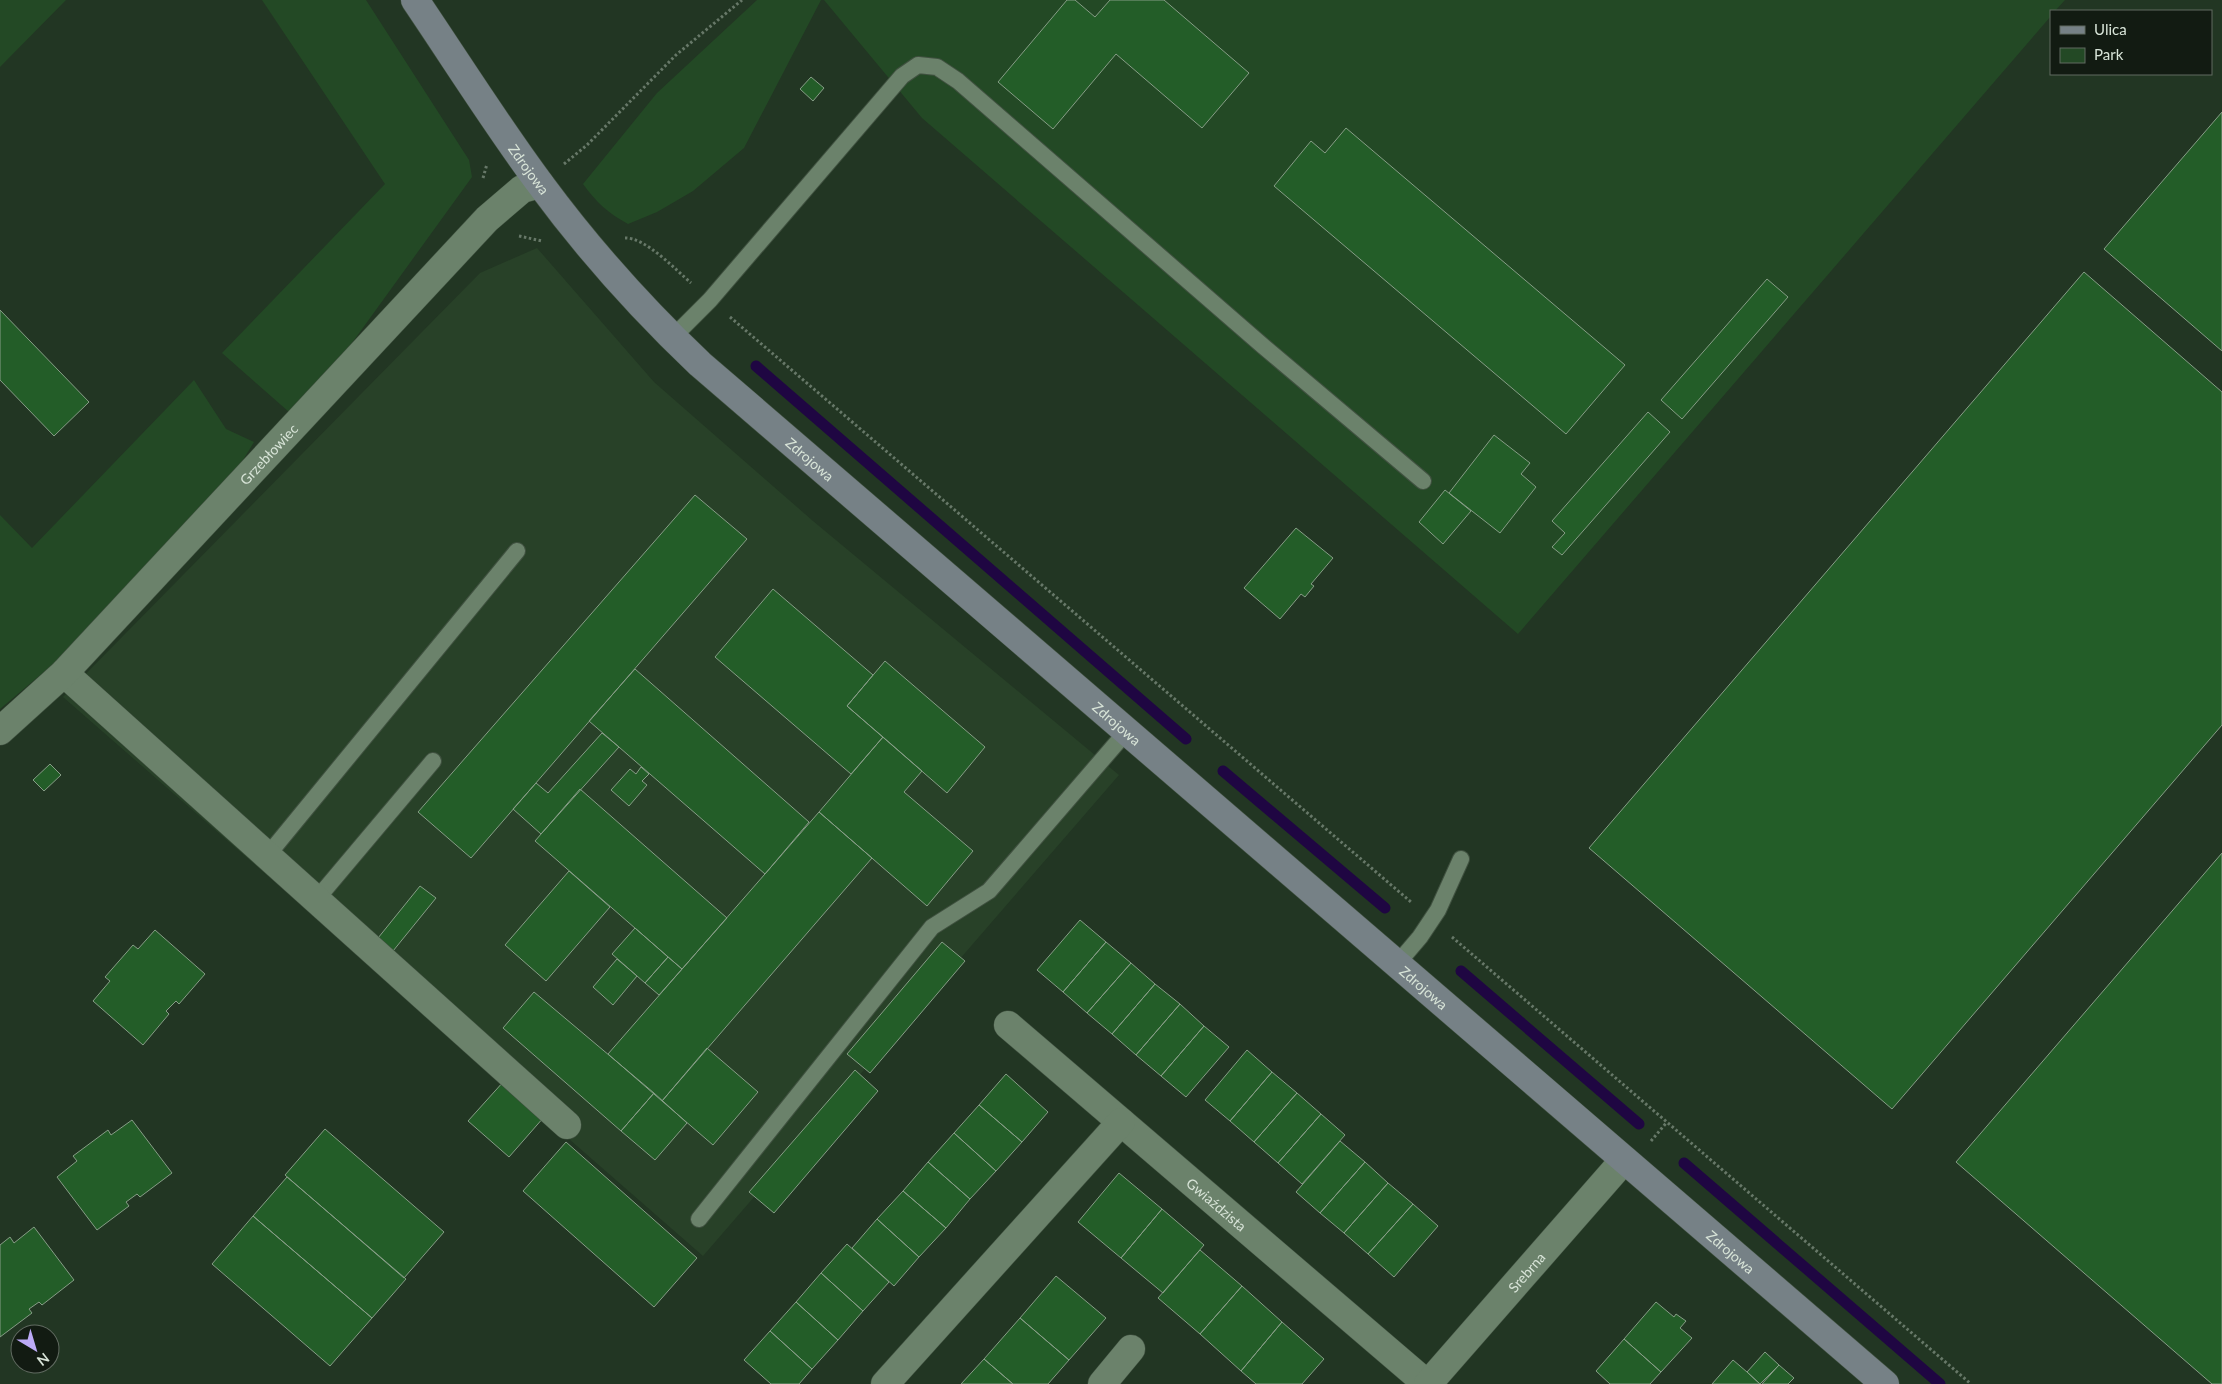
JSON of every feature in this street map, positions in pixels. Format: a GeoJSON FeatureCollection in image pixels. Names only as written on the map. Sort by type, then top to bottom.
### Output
{"type":"FeatureCollection","features":[{"type":"Feature","properties":{"kind":"street","name":"Zdrojowa"},"geometry":{"type":"LineString","coordinates":[[415,0],[540,184],[597,257],[672,338],[1885,1384]]}},
{"type":"Feature","properties":{"kind":"street","name":"Grzebłowiec"},"geometry":{"type":"LineString","coordinates":[[0,731],[64,673],[487,219],[522,188],[540,184]]}},
{"type":"Feature","properties":{"kind":"street"},"geometry":{"type":"LineString","coordinates":[[64,673],[566,1125]]}},
{"type":"Feature","properties":{"kind":"street","name":"Gwiaździsta"},"geometry":{"type":"LineString","coordinates":[[1008,1024],[1427,1384]]}},
{"type":"Feature","properties":{"kind":"street"},"geometry":{"type":"LineString","coordinates":[[885,1384],[1121,1122]]}},
{"type":"Feature","properties":{"kind":"street","name":"Srebrna"},"geometry":{"type":"LineString","coordinates":[[1427,1384],[1624,1160]]}},
{"type":"Feature","properties":{"kind":"street"},"geometry":{"type":"LineString","coordinates":[[1102,1384],[1131,1349]]}},
{"type":"Feature","properties":{"kind":"lane"},"geometry":{"type":"LineString","coordinates":[[672,338],[710,300],[902,76],[918,65],[937,67],[966,87],[1262,346],[1423,481]]}},
{"type":"Feature","properties":{"kind":"lane"},"geometry":{"type":"LineString","coordinates":[[267,856],[517,551]]}},
{"type":"Feature","properties":{"kind":"lane"},"geometry":{"type":"LineString","coordinates":[[699,1218],[932,927],[989,891],[1127,732]]}},
{"type":"Feature","properties":{"kind":"lane"},"geometry":{"type":"LineString","coordinates":[[316,900],[433,761]]}},
{"type":"Feature","properties":{"kind":"lane"},"geometry":{"type":"LineString","coordinates":[[1397,964],[1432,920],[1461,859]]}},
{"type":"Feature","properties":{"kind":"path"},"geometry":{"type":"LineString","coordinates":[[540,184],[587,145],[676,54],[742,0]]}},
{"type":"Feature","properties":{"kind":"path"},"geometry":{"type":"LineString","coordinates":[[514,236],[530,237],[547,246]]}},
{"type":"Feature","properties":{"kind":"path"},"geometry":{"type":"LineString","coordinates":[[620,239],[633,238],[644,243],[1970,1384]]}},
{"type":"Feature","properties":{"kind":"shaded area"},"geometry":{"type":"Polygon","coordinates":[[[537,248],[654,382],[813,521],[1119,775],[703,1256],[63,697],[480,273],[537,248]]]}},
{"type":"Feature","properties":{"kind":"green space"},"geometry":{"type":"Polygon","coordinates":[[[0,0],[66,0],[0,67],[0,0]]]}},
{"type":"Feature","properties":{"kind":"green space"},"geometry":{"type":"Polygon","coordinates":[[[262,0],[366,0],[469,160],[472,177],[297,419],[222,353],[385,184],[262,0]]]}},
{"type":"Feature","properties":{"kind":"green space"},"geometry":{"type":"Polygon","coordinates":[[[757,0],[821,0],[744,148],[693,191],[657,212],[628,224],[621,220],[603,207],[583,184],[657,93],[757,0]]]}},
{"type":"Feature","properties":{"kind":"green space"},"geometry":{"type":"Polygon","coordinates":[[[824,0],[2065,0],[2056,10],[2050,10],[2050,17],[1518,634],[922,118],[824,0]]]}},
{"type":"Feature","properties":{"kind":"green space"},"geometry":{"type":"Polygon","coordinates":[[[194,380],[226,429],[254,442],[229,483],[51,666],[0,709],[0,515],[32,548],[194,380]]]}},
{"type":"Feature","properties":{"kind":"building"},"geometry":{"type":"Polygon","coordinates":[[[1067,0],[1075,0],[1095,17],[1110,0],[1164,0],[1249,73],[1202,128],[1116,54],[1053,129],[998,82],[1067,0]]]}},
{"type":"Feature","properties":{"kind":"building"},"geometry":{"type":"Polygon","coordinates":[[[811,77],[824,88],[813,101],[800,89],[811,77]]]}},
{"type":"Feature","properties":{"kind":"building"},"geometry":{"type":"Polygon","coordinates":[[[2222,112],[2222,351],[2104,249],[2222,112]]]}},
{"type":"Feature","properties":{"kind":"building"},"geometry":{"type":"Polygon","coordinates":[[[1346,128],[1625,365],[1566,434],[1274,186],[1311,141],[1325,153],[1346,128]]]}},
{"type":"Feature","properties":{"kind":"building"},"geometry":{"type":"Polygon","coordinates":[[[2084,272],[2222,392],[2222,725],[1892,1109],[1589,848],[2084,272]]]}},
{"type":"Feature","properties":{"kind":"building"},"geometry":{"type":"Polygon","coordinates":[[[1767,279],[1788,297],[1682,419],[1661,400],[1767,279]]]}},
{"type":"Feature","properties":{"kind":"building"},"geometry":{"type":"Polygon","coordinates":[[[0,310],[89,402],[54,436],[0,380],[0,310]]]}},
{"type":"Feature","properties":{"kind":"building"},"geometry":{"type":"Polygon","coordinates":[[[1648,412],[1670,432],[1562,555],[1552,547],[1565,533],[1552,521],[1648,412]]]}},
{"type":"Feature","properties":{"kind":"building"},"geometry":{"type":"Polygon","coordinates":[[[1494,435],[1530,463],[1521,474],[1536,487],[1500,533],[1449,493],[1494,435]]]}},
{"type":"Feature","properties":{"kind":"building"},"geometry":{"type":"Polygon","coordinates":[[[1445,490],[1471,511],[1443,544],[1419,522],[1445,490]]]}},
{"type":"Feature","properties":{"kind":"building"},"geometry":{"type":"Polygon","coordinates":[[[695,495],[747,539],[471,858],[418,812],[695,495]]]}},
{"type":"Feature","properties":{"kind":"building"},"geometry":{"type":"Polygon","coordinates":[[[1296,528],[1333,558],[1311,584],[1314,586],[1305,597],[1301,594],[1280,619],[1244,588],[1296,528]]]}},
{"type":"Feature","properties":{"kind":"building"},"geometry":{"type":"Polygon","coordinates":[[[773,589],[873,675],[847,706],[883,737],[851,774],[715,657],[773,589]]]}},
{"type":"Feature","properties":{"kind":"building"},"geometry":{"type":"Polygon","coordinates":[[[885,661],[985,747],[947,793],[847,706],[885,661]]]}},
{"type":"Feature","properties":{"kind":"building"},"geometry":{"type":"Polygon","coordinates":[[[635,669],[809,822],[765,874],[589,721],[635,669]]]}},
{"type":"Feature","properties":{"kind":"building"},"geometry":{"type":"Polygon","coordinates":[[[602,733],[619,747],[541,834],[513,809],[536,783],[548,793],[602,733]]]}},
{"type":"Feature","properties":{"kind":"building"},"geometry":{"type":"Polygon","coordinates":[[[883,737],[922,771],[904,792],[973,851],[927,906],[819,812],[883,737]]]}},
{"type":"Feature","properties":{"kind":"building"},"geometry":{"type":"Polygon","coordinates":[[[50,764],[61,775],[44,791],[33,780],[50,764]]]}},
{"type":"Feature","properties":{"kind":"building"},"geometry":{"type":"Polygon","coordinates":[[[641,767],[649,774],[642,781],[647,785],[629,806],[611,790],[630,769],[636,774],[641,767]]]}},
{"type":"Feature","properties":{"kind":"building"},"geometry":{"type":"Polygon","coordinates":[[[580,789],[727,918],[682,969],[535,841],[580,789]]]}},
{"type":"Feature","properties":{"kind":"building"},"geometry":{"type":"Polygon","coordinates":[[[819,812],[872,858],[662,1101],[608,1054],[819,812]]]}},
{"type":"Feature","properties":{"kind":"building"},"geometry":{"type":"Polygon","coordinates":[[[2222,853],[2222,1384],[2212,1384],[1956,1162],[2222,853]]]}},
{"type":"Feature","properties":{"kind":"building"},"geometry":{"type":"Polygon","coordinates":[[[569,871],[610,907],[546,981],[505,945],[569,871]]]}},
{"type":"Feature","properties":{"kind":"building"},"geometry":{"type":"Polygon","coordinates":[[[420,886],[436,898],[393,951],[378,938],[420,886]]]}},
{"type":"Feature","properties":{"kind":"building"},"geometry":{"type":"Polygon","coordinates":[[[1080,920],[1106,942],[1063,992],[1037,970],[1080,920]]]}},
{"type":"Feature","properties":{"kind":"building"},"geometry":{"type":"Polygon","coordinates":[[[635,928],[668,957],[645,983],[612,954],[635,928]]]}},
{"type":"Feature","properties":{"kind":"building"},"geometry":{"type":"Polygon","coordinates":[[[155,930],[205,974],[179,1004],[176,1001],[166,1011],[169,1014],[143,1045],[93,1001],[110,981],[105,977],[133,945],[138,949],[155,930]]]}},
{"type":"Feature","properties":{"kind":"building"},"geometry":{"type":"Polygon","coordinates":[[[942,942],[965,961],[870,1073],[847,1054],[942,942]]]}},
{"type":"Feature","properties":{"kind":"building"},"geometry":{"type":"Polygon","coordinates":[[[1106,942],[1131,963],[1087,1013],[1063,992],[1106,942]]]}},
{"type":"Feature","properties":{"kind":"building"},"geometry":{"type":"Polygon","coordinates":[[[668,957],[682,969],[659,995],[645,983],[668,957]]]}},
{"type":"Feature","properties":{"kind":"building"},"geometry":{"type":"Polygon","coordinates":[[[617,959],[637,976],[613,1005],[593,987],[617,959]]]}},
{"type":"Feature","properties":{"kind":"building"},"geometry":{"type":"Polygon","coordinates":[[[1131,963],[1155,984],[1112,1034],[1087,1013],[1131,963]]]}},
{"type":"Feature","properties":{"kind":"building"},"geometry":{"type":"Polygon","coordinates":[[[1155,984],[1180,1004],[1136,1055],[1112,1034],[1155,984]]]}},
{"type":"Feature","properties":{"kind":"building"},"geometry":{"type":"Polygon","coordinates":[[[534,992],[654,1093],[621,1131],[503,1028],[534,992]]]}},
{"type":"Feature","properties":{"kind":"building"},"geometry":{"type":"Polygon","coordinates":[[[1180,1004],[1204,1026],[1161,1076],[1136,1055],[1180,1004]]]}},
{"type":"Feature","properties":{"kind":"building"},"geometry":{"type":"Polygon","coordinates":[[[1204,1026],[1229,1047],[1186,1097],[1161,1076],[1204,1026]]]}},
{"type":"Feature","properties":{"kind":"building"},"geometry":{"type":"Polygon","coordinates":[[[707,1048],[758,1092],[713,1145],[662,1101],[707,1048]]]}},
{"type":"Feature","properties":{"kind":"building"},"geometry":{"type":"Polygon","coordinates":[[[1247,1050],[1272,1072],[1230,1121],[1205,1100],[1247,1050]]]}},
{"type":"Feature","properties":{"kind":"building"},"geometry":{"type":"Polygon","coordinates":[[[855,1070],[878,1091],[774,1213],[749,1192],[855,1070]]]}},
{"type":"Feature","properties":{"kind":"building"},"geometry":{"type":"Polygon","coordinates":[[[1272,1072],[1297,1093],[1254,1142],[1230,1121],[1272,1072]]]}},
{"type":"Feature","properties":{"kind":"building"},"geometry":{"type":"Polygon","coordinates":[[[1006,1074],[1048,1112],[1022,1142],[979,1105],[1006,1074]]]}},
{"type":"Feature","properties":{"kind":"building"},"geometry":{"type":"Polygon","coordinates":[[[504,1081],[544,1117],[509,1157],[468,1121],[504,1081]]]}},
{"type":"Feature","properties":{"kind":"building"},"geometry":{"type":"Polygon","coordinates":[[[654,1093],[687,1123],[655,1160],[621,1131],[654,1093]]]}},
{"type":"Feature","properties":{"kind":"building"},"geometry":{"type":"Polygon","coordinates":[[[1297,1093],[1321,1114],[1278,1163],[1254,1142],[1297,1093]]]}},
{"type":"Feature","properties":{"kind":"building"},"geometry":{"type":"Polygon","coordinates":[[[979,1105],[1022,1142],[996,1171],[954,1133],[979,1105]]]}},
{"type":"Feature","properties":{"kind":"building"},"geometry":{"type":"Polygon","coordinates":[[[1321,1114],[1345,1135],[1302,1184],[1278,1163],[1321,1114]]]}},
{"type":"Feature","properties":{"kind":"building"},"geometry":{"type":"Polygon","coordinates":[[[132,1120],[172,1173],[140,1197],[137,1194],[126,1202],[129,1206],[97,1230],[57,1177],[77,1161],[73,1156],[108,1130],[111,1135],[132,1120]]]}},
{"type":"Feature","properties":{"kind":"building"},"geometry":{"type":"Polygon","coordinates":[[[325,1129],[444,1232],[404,1278],[285,1175],[325,1129]]]}},
{"type":"Feature","properties":{"kind":"building"},"geometry":{"type":"Polygon","coordinates":[[[954,1133],[996,1171],[970,1199],[928,1162],[954,1133]]]}},
{"type":"Feature","properties":{"kind":"building"},"geometry":{"type":"Polygon","coordinates":[[[1340,1141],[1365,1162],[1320,1213],[1296,1192],[1340,1141]]]}},
{"type":"Feature","properties":{"kind":"building"},"geometry":{"type":"Polygon","coordinates":[[[566,1142],[697,1258],[654,1307],[523,1191],[566,1142]]]}},
{"type":"Feature","properties":{"kind":"building"},"geometry":{"type":"Polygon","coordinates":[[[928,1162],[970,1199],[946,1228],[903,1191],[928,1162]]]}},
{"type":"Feature","properties":{"kind":"building"},"geometry":{"type":"Polygon","coordinates":[[[1365,1162],[1388,1183],[1344,1233],[1320,1213],[1365,1162]]]}},
{"type":"Feature","properties":{"kind":"building"},"geometry":{"type":"Polygon","coordinates":[[[1119,1173],[1162,1209],[1121,1258],[1078,1222],[1119,1173]]]}},
{"type":"Feature","properties":{"kind":"building"},"geometry":{"type":"Polygon","coordinates":[[[287,1177],[406,1279],[372,1318],[253,1216],[287,1177]]]}},
{"type":"Feature","properties":{"kind":"building"},"geometry":{"type":"Polygon","coordinates":[[[1388,1183],[1413,1204],[1368,1254],[1344,1233],[1388,1183]]]}},
{"type":"Feature","properties":{"kind":"building"},"geometry":{"type":"Polygon","coordinates":[[[903,1191],[946,1228],[919,1257],[877,1219],[903,1191]]]}},
{"type":"Feature","properties":{"kind":"building"},"geometry":{"type":"Polygon","coordinates":[[[1413,1204],[1438,1226],[1394,1277],[1368,1254],[1413,1204]]]}},
{"type":"Feature","properties":{"kind":"building"},"geometry":{"type":"Polygon","coordinates":[[[1162,1209],[1204,1245],[1163,1293],[1121,1258],[1162,1209]]]}},
{"type":"Feature","properties":{"kind":"building"},"geometry":{"type":"Polygon","coordinates":[[[253,1216],[372,1318],[330,1366],[212,1264],[253,1216]]]}},
{"type":"Feature","properties":{"kind":"building"},"geometry":{"type":"Polygon","coordinates":[[[877,1219],[919,1257],[894,1286],[852,1248],[877,1219]]]}},
{"type":"Feature","properties":{"kind":"building"},"geometry":{"type":"Polygon","coordinates":[[[34,1227],[74,1280],[42,1305],[39,1302],[29,1309],[32,1313],[17,1324],[10,1324],[10,1330],[0,1337],[0,1245],[10,1237],[14,1243],[34,1227]]]}},
{"type":"Feature","properties":{"kind":"building"},"geometry":{"type":"Polygon","coordinates":[[[847,1244],[889,1282],[863,1311],[821,1273],[847,1244]]]}},
{"type":"Feature","properties":{"kind":"building"},"geometry":{"type":"Polygon","coordinates":[[[1200,1250],[1242,1286],[1200,1334],[1158,1298],[1200,1250]]]}},
{"type":"Feature","properties":{"kind":"building"},"geometry":{"type":"Polygon","coordinates":[[[821,1273],[863,1311],[838,1340],[796,1302],[821,1273]]]}},
{"type":"Feature","properties":{"kind":"building"},"geometry":{"type":"Polygon","coordinates":[[[1056,1276],[1106,1318],[1069,1360],[1020,1318],[1056,1276]]]}},
{"type":"Feature","properties":{"kind":"building"},"geometry":{"type":"Polygon","coordinates":[[[1242,1286],[1282,1322],[1241,1371],[1200,1334],[1242,1286]]]}},
{"type":"Feature","properties":{"kind":"building"},"geometry":{"type":"Polygon","coordinates":[[[796,1302],[838,1340],[812,1369],[770,1331],[796,1302]]]}},
{"type":"Feature","properties":{"kind":"building"},"geometry":{"type":"Polygon","coordinates":[[[1656,1302],[1674,1317],[1676,1314],[1686,1321],[1680,1328],[1692,1338],[1661,1372],[1624,1339],[1656,1302]]]}},
{"type":"Feature","properties":{"kind":"building"},"geometry":{"type":"Polygon","coordinates":[[[1020,1318],[1069,1360],[1048,1384],[1013,1384],[984,1359],[1020,1318]]]}},
{"type":"Feature","properties":{"kind":"building"},"geometry":{"type":"Polygon","coordinates":[[[1282,1322],[1324,1359],[1302,1384],[1256,1384],[1241,1371],[1282,1322]]]}},
{"type":"Feature","properties":{"kind":"building"},"geometry":{"type":"Polygon","coordinates":[[[770,1331],[812,1369],[799,1384],[771,1384],[744,1360],[770,1331]]]}},
{"type":"Feature","properties":{"kind":"building"},"geometry":{"type":"Polygon","coordinates":[[[1624,1339],[1661,1372],[1650,1384],[1610,1384],[1596,1371],[1624,1339]]]}},
{"type":"Feature","properties":{"kind":"building"},"geometry":{"type":"Polygon","coordinates":[[[1765,1352],[1779,1365],[1760,1384],[1747,1372],[1765,1352]]]}},
{"type":"Feature","properties":{"kind":"building"},"geometry":{"type":"Polygon","coordinates":[[[984,1359],[1013,1384],[961,1384],[984,1359]]]}},
{"type":"Feature","properties":{"kind":"building"},"geometry":{"type":"Polygon","coordinates":[[[1733,1360],[1747,1372],[1760,1384],[1712,1384],[1733,1360]]]}},
{"type":"Feature","properties":{"kind":"building"},"geometry":{"type":"Polygon","coordinates":[[[1779,1365],[1794,1378],[1788,1384],[1762,1384],[1779,1365]]]}},
{"type":"Feature","properties":{"kind":"waterway"},"geometry":{"type":"LineString","coordinates":[[756,366],[1186,739]]}},
{"type":"Feature","properties":{"kind":"waterway"},"geometry":{"type":"LineString","coordinates":[[1223,771],[1385,908]]}},
{"type":"Feature","properties":{"kind":"waterway"},"geometry":{"type":"LineString","coordinates":[[1461,971],[1639,1124]]}},
{"type":"Feature","properties":{"kind":"waterway"},"geometry":{"type":"LineString","coordinates":[[1684,1163],[1940,1384]]}}]}
